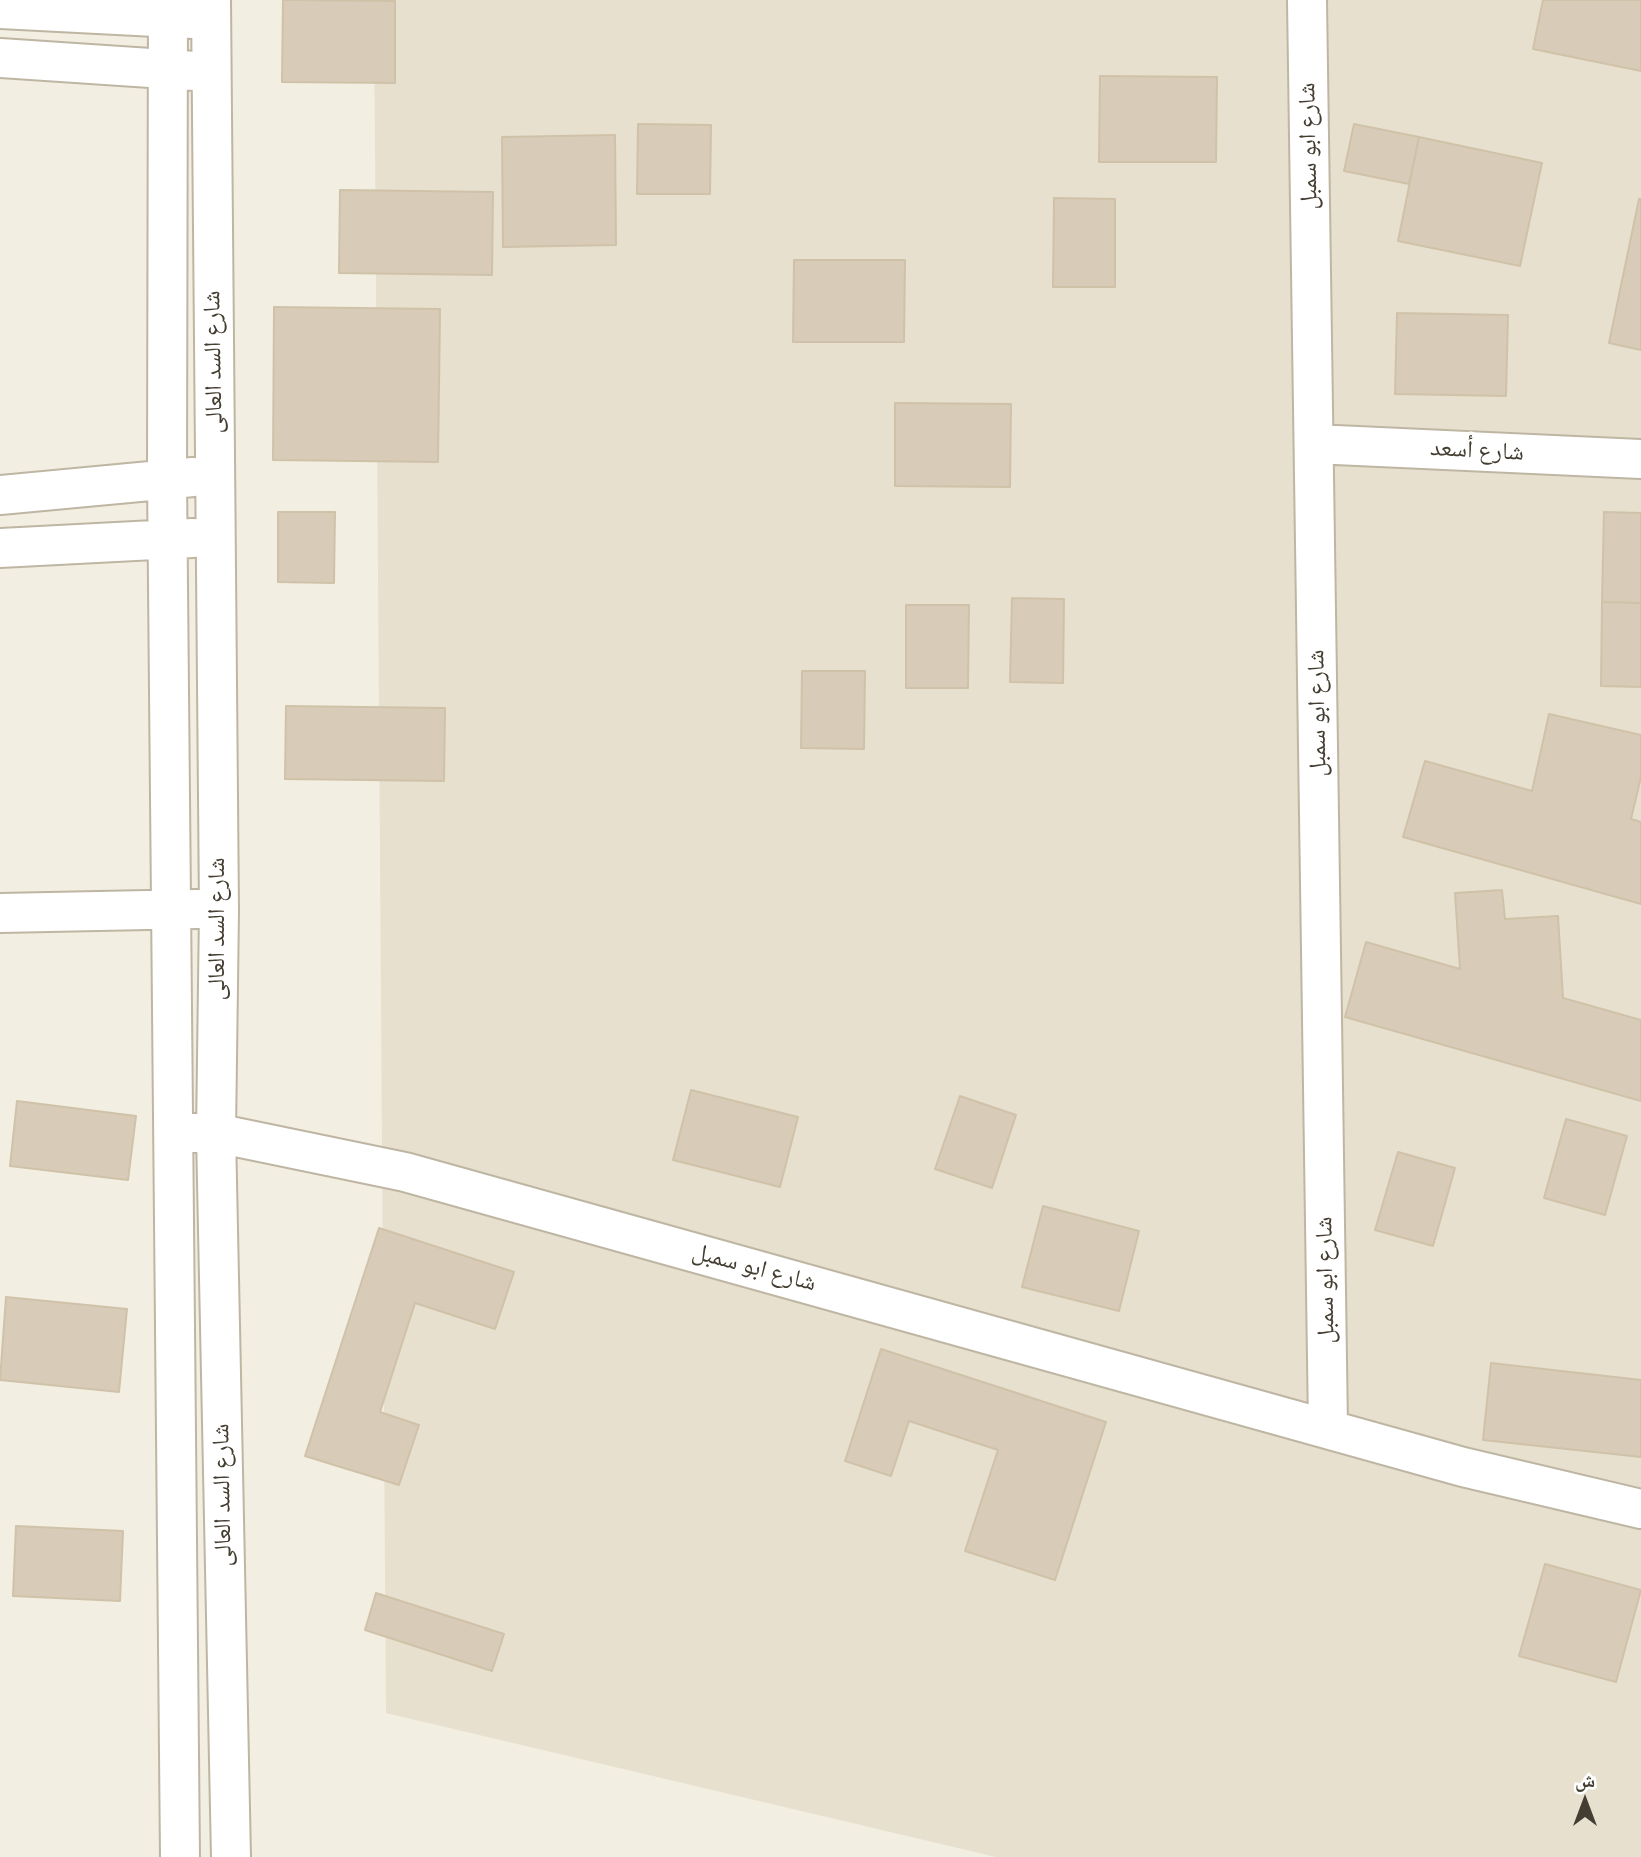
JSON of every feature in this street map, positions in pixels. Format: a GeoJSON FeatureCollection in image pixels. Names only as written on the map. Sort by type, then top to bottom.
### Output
{"type":"FeatureCollection","features":[{"type":"Feature","properties":{"kind":"street","name":"شارع ابو سمبل"},"geometry":{"type":"LineString","coordinates":[[1307,0],[1328,1426]]}},
{"type":"Feature","properties":{"kind":"street"},"geometry":{"type":"LineString","coordinates":[[0,9],[211,9]]}},
{"type":"Feature","properties":{"kind":"street","name":"شارع السد العالى"},"geometry":{"type":"LineString","coordinates":[[211,9],[219,910],[216,1132],[231,1857]]}},
{"type":"Feature","properties":{"kind":"street"},"geometry":{"type":"LineString","coordinates":[[168,10],[167,478],[180,1857]]}},
{"type":"Feature","properties":{"kind":"street"},"geometry":{"type":"LineString","coordinates":[[0,58],[211,72]]}},
{"type":"Feature","properties":{"kind":"street","name":"شارع أسعد"},"geometry":{"type":"LineString","coordinates":[[1314,444],[1641,458]]}},
{"type":"Feature","properties":{"kind":"street"},"geometry":{"type":"LineString","coordinates":[[0,495],[167,478],[216,477]]}},
{"type":"Feature","properties":{"kind":"street"},"geometry":{"type":"LineString","coordinates":[[0,548],[216,536]]}},
{"type":"Feature","properties":{"kind":"street"},"geometry":{"type":"LineString","coordinates":[[0,913],[173,908],[219,910]]}},
{"type":"Feature","properties":{"kind":"street","name":"شارع ابو سمبل"},"geometry":{"type":"LineString","coordinates":[[175,1132],[216,1132],[405,1172],[1328,1426],[1463,1467],[1641,1510]]}},
{"type":"Feature","properties":{"kind":"shaded area"},"geometry":{"type":"Polygon","coordinates":[[[374,0],[1641,0],[1641,1857],[996,1857],[386,1713],[374,0]]]}},
{"type":"Feature","properties":{"kind":"building"},"geometry":{"type":"Polygon","coordinates":[[[283,0],[395,1],[395,83],[282,82],[283,0]]]}},
{"type":"Feature","properties":{"kind":"building"},"geometry":{"type":"Polygon","coordinates":[[[1543,0],[1641,0],[1641,71],[1533,49],[1543,0]]]}},
{"type":"Feature","properties":{"kind":"building"},"geometry":{"type":"Polygon","coordinates":[[[1100,76],[1217,77],[1216,162],[1099,162],[1100,76]]]}},
{"type":"Feature","properties":{"kind":"building"},"geometry":{"type":"Polygon","coordinates":[[[638,124],[711,125],[710,194],[637,194],[638,124]]]}},
{"type":"Feature","properties":{"kind":"building"},"geometry":{"type":"Polygon","coordinates":[[[1354,124],[1419,137],[1409,184],[1344,171],[1354,124]]]}},
{"type":"Feature","properties":{"kind":"building"},"geometry":{"type":"Polygon","coordinates":[[[615,135],[616,245],[503,247],[502,137],[615,135]]]}},
{"type":"Feature","properties":{"kind":"building"},"geometry":{"type":"Polygon","coordinates":[[[1419,137],[1542,163],[1520,266],[1398,241],[1419,137]]]}},
{"type":"Feature","properties":{"kind":"building"},"geometry":{"type":"Polygon","coordinates":[[[340,190],[493,192],[492,275],[339,273],[340,190]]]}},
{"type":"Feature","properties":{"kind":"building"},"geometry":{"type":"Polygon","coordinates":[[[1054,198],[1115,199],[1115,287],[1053,287],[1054,198]]]}},
{"type":"Feature","properties":{"kind":"building"},"geometry":{"type":"Polygon","coordinates":[[[1641,199],[1641,350],[1609,343],[1641,199]]]}},
{"type":"Feature","properties":{"kind":"building"},"geometry":{"type":"Polygon","coordinates":[[[794,260],[905,260],[904,342],[793,342],[794,260]]]}},
{"type":"Feature","properties":{"kind":"building"},"geometry":{"type":"Polygon","coordinates":[[[274,307],[440,309],[438,462],[273,460],[274,307]]]}},
{"type":"Feature","properties":{"kind":"building"},"geometry":{"type":"Polygon","coordinates":[[[1397,313],[1508,315],[1506,396],[1395,394],[1397,313]]]}},
{"type":"Feature","properties":{"kind":"building"},"geometry":{"type":"Polygon","coordinates":[[[895,403],[1011,404],[1010,487],[895,486],[895,403]]]}},
{"type":"Feature","properties":{"kind":"building"},"geometry":{"type":"Polygon","coordinates":[[[278,512],[335,512],[334,583],[278,582],[278,512]]]}},
{"type":"Feature","properties":{"kind":"building"},"geometry":{"type":"Polygon","coordinates":[[[1604,512],[1641,513],[1641,603],[1602,602],[1604,512]]]}},
{"type":"Feature","properties":{"kind":"building"},"geometry":{"type":"Polygon","coordinates":[[[1012,598],[1064,599],[1063,683],[1010,682],[1012,598]]]}},
{"type":"Feature","properties":{"kind":"building"},"geometry":{"type":"Polygon","coordinates":[[[1602,602],[1641,603],[1641,687],[1601,686],[1602,602]]]}},
{"type":"Feature","properties":{"kind":"building"},"geometry":{"type":"Polygon","coordinates":[[[906,605],[969,605],[968,688],[906,688],[906,605]]]}},
{"type":"Feature","properties":{"kind":"building"},"geometry":{"type":"Polygon","coordinates":[[[802,671],[865,671],[864,749],[801,748],[802,671]]]}},
{"type":"Feature","properties":{"kind":"building"},"geometry":{"type":"Polygon","coordinates":[[[286,706],[445,708],[444,781],[285,779],[286,706]]]}},
{"type":"Feature","properties":{"kind":"building"},"geometry":{"type":"Polygon","coordinates":[[[1549,714],[1641,735],[1641,777],[1631,819],[1641,822],[1641,904],[1403,837],[1425,761],[1532,791],[1549,714]]]}},
{"type":"Feature","properties":{"kind":"building"},"geometry":{"type":"Polygon","coordinates":[[[1502,890],[1505,919],[1558,916],[1563,998],[1641,1020],[1641,1101],[1345,1017],[1366,942],[1460,969],[1455,893],[1502,890]]]}},
{"type":"Feature","properties":{"kind":"building"},"geometry":{"type":"Polygon","coordinates":[[[691,1090],[798,1117],[780,1187],[673,1160],[691,1090]]]}},
{"type":"Feature","properties":{"kind":"building"},"geometry":{"type":"Polygon","coordinates":[[[960,1096],[1016,1115],[992,1188],[935,1169],[960,1096]]]}},
{"type":"Feature","properties":{"kind":"building"},"geometry":{"type":"Polygon","coordinates":[[[17,1101],[136,1116],[128,1180],[10,1166],[17,1101]]]}},
{"type":"Feature","properties":{"kind":"building"},"geometry":{"type":"Polygon","coordinates":[[[1566,1119],[1627,1136],[1605,1215],[1544,1198],[1566,1119]]]}},
{"type":"Feature","properties":{"kind":"building"},"geometry":{"type":"Polygon","coordinates":[[[1398,1152],[1455,1168],[1433,1246],[1375,1230],[1398,1152]]]}},
{"type":"Feature","properties":{"kind":"building"},"geometry":{"type":"Polygon","coordinates":[[[1043,1206],[1139,1231],[1119,1311],[1022,1287],[1043,1206]]]}},
{"type":"Feature","properties":{"kind":"building"},"geometry":{"type":"Polygon","coordinates":[[[379,1228],[514,1272],[495,1329],[415,1303],[380,1412],[419,1425],[399,1485],[305,1456],[379,1228]]]}},
{"type":"Feature","properties":{"kind":"building"},"geometry":{"type":"Polygon","coordinates":[[[6,1297],[127,1309],[119,1392],[0,1380],[6,1297]]]}},
{"type":"Feature","properties":{"kind":"building"},"geometry":{"type":"Polygon","coordinates":[[[881,1349],[1106,1422],[1055,1580],[965,1551],[998,1450],[909,1421],[891,1476],[845,1461],[881,1349]]]}},
{"type":"Feature","properties":{"kind":"building"},"geometry":{"type":"Polygon","coordinates":[[[1491,1363],[1641,1380],[1641,1457],[1483,1440],[1491,1363]]]}},
{"type":"Feature","properties":{"kind":"building"},"geometry":{"type":"Polygon","coordinates":[[[16,1526],[123,1531],[120,1601],[13,1596],[16,1526]]]}},
{"type":"Feature","properties":{"kind":"building"},"geometry":{"type":"Polygon","coordinates":[[[1545,1564],[1641,1590],[1616,1682],[1519,1656],[1545,1564]]]}},
{"type":"Feature","properties":{"kind":"building"},"geometry":{"type":"Polygon","coordinates":[[[376,1593],[504,1634],[492,1671],[365,1630],[376,1593]]]}}]}
